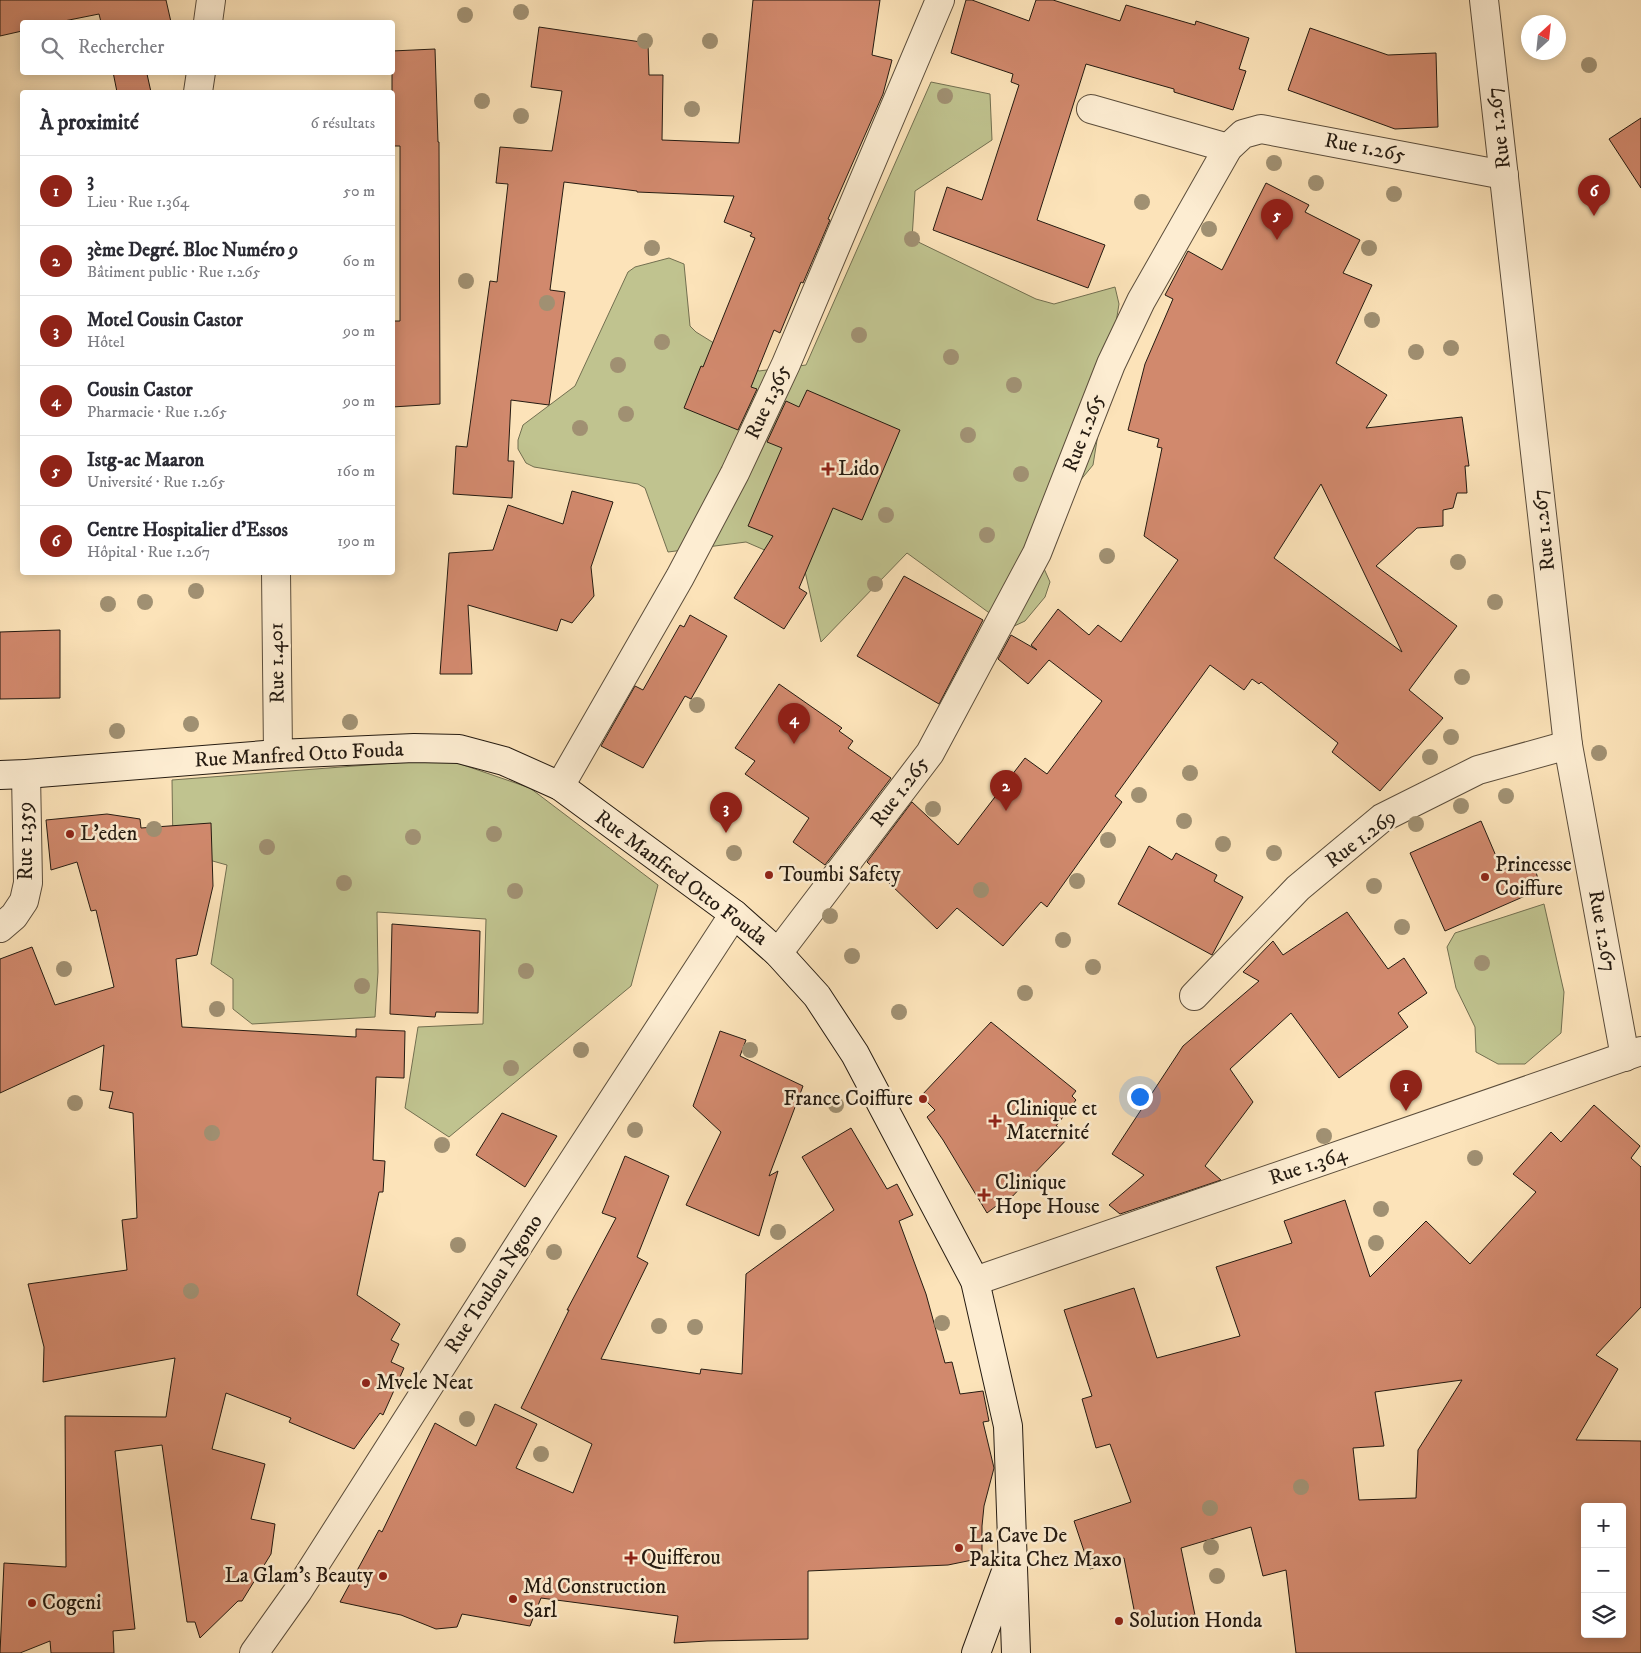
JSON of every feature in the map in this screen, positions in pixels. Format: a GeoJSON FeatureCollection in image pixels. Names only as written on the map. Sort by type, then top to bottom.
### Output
{"type":"FeatureCollection","features":[{"type":"Feature","properties":{"kind":"street"},"geometry":{"type":"LineString","coordinates":[[208,20],[211,0]]}},
{"type":"Feature","properties":{"kind":"street","name":"Rue 1.365"},"geometry":{"type":"LineString","coordinates":[[560,786],[680,578],[736,473],[786,364],[940,0]]}},
{"type":"Feature","properties":{"kind":"street","name":"Rue 1.267"},"geometry":{"type":"LineString","coordinates":[[1484,0],[1568,745],[1633,1054]]}},
{"type":"Feature","properties":{"kind":"street"},"geometry":{"type":"LineString","coordinates":[[198,90],[201,75]]}},
{"type":"Feature","properties":{"kind":"street"},"geometry":{"type":"LineString","coordinates":[[1091,108],[1228,148]]}},
{"type":"Feature","properties":{"kind":"street","name":"Rue 1.265"},"geometry":{"type":"LineString","coordinates":[[778,953],[930,753],[1037,553],[1111,364],[1141,301],[1228,148],[1243,134],[1261,129],[1504,175]]}},
{"type":"Feature","properties":{"kind":"street","name":"Rue 1.401"},"geometry":{"type":"LineString","coordinates":[[276,575],[278,754]]}},
{"type":"Feature","properties":{"kind":"street","name":"Rue 1.269"},"geometry":{"type":"LineString","coordinates":[[1194,996],[1298,888],[1382,818],[1478,770],[1568,745]]}},
{"type":"Feature","properties":{"kind":"street","name":"Rue Manfred Otto Fouda"},"geometry":{"type":"LineString","coordinates":[[13,774],[278,754],[414,748],[459,749],[504,761],[560,786],[734,914],[778,953],[817,996],[855,1054],[975,1280],[1008,1426],[1016,1653]]}},
{"type":"Feature","properties":{"kind":"street","name":"Rue 1.359"},"geometry":{"type":"LineString","coordinates":[[0,928],[14,916],[24,901],[28,883],[13,774]]}},
{"type":"Feature","properties":{"kind":"street","name":"Rue Toulou Ngono"},"geometry":{"type":"LineString","coordinates":[[254,1653],[298,1591],[538,1215],[734,914]]}},
{"type":"Feature","properties":{"kind":"street","name":"Rue 1.364"},"geometry":{"type":"LineString","coordinates":[[975,1280],[1633,1054]]}},
{"type":"Feature","properties":{"kind":"street"},"geometry":{"type":"LineString","coordinates":[[976,1653],[1013,1551]]}},
{"type":"Feature","properties":{"kind":"green space"},"geometry":{"type":"Polygon","coordinates":[[[931,82],[990,94],[992,140],[915,191],[912,239],[1036,299],[1054,304],[1115,287],[1119,304],[1093,465],[1052,515],[1037,553],[1050,582],[1045,597],[1025,621],[1010,628],[907,553],[821,642],[804,567],[746,542],[668,552],[645,488],[638,484],[534,467],[526,463],[518,449],[518,440],[523,425],[575,386],[628,272],[635,267],[669,258],[684,264],[690,326],[696,332],[759,371],[806,365],[931,82]]]}},
{"type":"Feature","properties":{"kind":"green space"},"geometry":{"type":"Polygon","coordinates":[[[446,759],[530,788],[658,885],[631,986],[449,1137],[405,1108],[418,1027],[483,1024],[486,919],[377,912],[378,972],[375,1017],[252,1024],[233,1009],[233,979],[211,964],[227,865],[173,850],[172,780],[446,759]]]}},
{"type":"Feature","properties":{"kind":"green space"},"geometry":{"type":"Polygon","coordinates":[[[1544,904],[1564,992],[1561,1033],[1525,1064],[1498,1064],[1476,1052],[1475,1027],[1456,988],[1447,947],[1455,933],[1544,904]]]}},
{"type":"Feature","properties":{"kind":"building"},"geometry":{"type":"Polygon","coordinates":[[[0,0],[166,0],[171,20],[100,20],[99,14],[69,20],[20,20],[20,31],[0,36],[0,0]]]}},
{"type":"Feature","properties":{"kind":"building"},"geometry":{"type":"Polygon","coordinates":[[[753,0],[880,0],[872,55],[892,60],[883,94],[828,219],[830,220],[803,283],[801,282],[780,333],[774,330],[751,387],[757,389],[738,430],[684,408],[701,366],[703,367],[755,238],[750,236],[752,233],[724,222],[734,196],[637,192],[564,182],[550,290],[565,292],[549,405],[511,400],[508,461],[514,461],[512,498],[453,494],[456,446],[467,447],[490,281],[497,282],[508,184],[496,183],[500,147],[552,151],[562,91],[531,87],[539,27],[648,43],[649,75],[663,75],[662,140],[739,143],[753,0]]]}},
{"type":"Feature","properties":{"kind":"building"},"geometry":{"type":"Polygon","coordinates":[[[966,0],[972,0],[1029,21],[1036,0],[1053,0],[1120,21],[1126,5],[1195,25],[1196,21],[1249,38],[1239,69],[1246,71],[1233,110],[1174,92],[1174,89],[1086,64],[1037,220],[1105,245],[1088,288],[933,230],[947,187],[982,200],[1019,85],[1011,82],[1013,74],[951,53],[966,0]]]}},
{"type":"Feature","properties":{"kind":"building"},"geometry":{"type":"Polygon","coordinates":[[[1310,28],[1388,55],[1436,53],[1438,127],[1395,129],[1288,90],[1310,28]]]}},
{"type":"Feature","properties":{"kind":"building"},"geometry":{"type":"Polygon","coordinates":[[[435,49],[439,142],[440,404],[395,407],[395,321],[400,321],[400,146],[395,146],[395,90],[392,90],[392,75],[395,75],[395,51],[435,49]]]}},
{"type":"Feature","properties":{"kind":"building"},"geometry":{"type":"Polygon","coordinates":[[[114,75],[147,75],[151,90],[117,90],[114,75]]]}},
{"type":"Feature","properties":{"kind":"building"},"geometry":{"type":"Polygon","coordinates":[[[1641,118],[1641,188],[1609,139],[1641,118]]]}},
{"type":"Feature","properties":{"kind":"building"},"geometry":{"type":"Polygon","coordinates":[[[1266,183],[1309,205],[1305,212],[1360,240],[1343,273],[1372,285],[1336,363],[1387,395],[1366,428],[1462,417],[1469,466],[1465,466],[1467,493],[1457,493],[1453,508],[1443,510],[1443,526],[1417,528],[1376,566],[1457,626],[1409,690],[1443,718],[1380,791],[1332,752],[1338,743],[1261,682],[1259,684],[1252,679],[1244,690],[1210,665],[1115,796],[1122,802],[1047,907],[1041,902],[1003,946],[957,908],[937,929],[867,862],[912,802],[958,845],[1025,758],[1047,774],[1102,701],[1049,660],[1028,684],[998,659],[1011,635],[1037,650],[1031,645],[1058,609],[1089,635],[1098,625],[1121,642],[1178,560],[1144,536],[1162,448],[1157,447],[1159,439],[1128,430],[1145,364],[1173,299],[1165,295],[1188,251],[1222,270],[1266,183]],[[1321,484],[1274,558],[1402,652],[1321,484]]]}},
{"type":"Feature","properties":{"kind":"building","name":"Lido"},"geometry":{"type":"Polygon","coordinates":[[[807,390],[900,430],[862,520],[833,508],[799,588],[807,593],[784,629],[734,598],[773,536],[748,526],[782,448],[767,442],[786,401],[799,407],[807,390]]]}},
{"type":"Feature","properties":{"kind":"building"},"geometry":{"type":"Polygon","coordinates":[[[572,491],[613,502],[591,567],[594,596],[572,623],[561,619],[557,631],[468,605],[472,674],[440,674],[449,553],[493,550],[508,505],[563,524],[572,491]]]}},
{"type":"Feature","properties":{"kind":"building"},"geometry":{"type":"Polygon","coordinates":[[[904,576],[983,620],[939,704],[857,656],[904,576]]]}},
{"type":"Feature","properties":{"kind":"building"},"geometry":{"type":"Polygon","coordinates":[[[690,615],[727,636],[691,699],[685,696],[643,768],[601,746],[635,686],[643,690],[680,625],[684,627],[690,615]]]}},
{"type":"Feature","properties":{"kind":"building"},"geometry":{"type":"Polygon","coordinates":[[[60,630],[60,698],[0,699],[0,632],[60,630]]]}},
{"type":"Feature","properties":{"kind":"building"},"geometry":{"type":"Polygon","coordinates":[[[779,684],[842,728],[839,731],[853,741],[848,748],[891,778],[825,865],[793,842],[809,818],[745,774],[755,761],[735,748],[779,684]]]}},
{"type":"Feature","properties":{"kind":"building"},"geometry":{"type":"Polygon","coordinates":[[[107,814],[140,819],[141,828],[211,823],[213,886],[197,955],[176,959],[182,1027],[356,1037],[356,1029],[405,1031],[404,1078],[376,1077],[373,1160],[385,1161],[383,1192],[379,1192],[357,1295],[400,1324],[391,1340],[399,1344],[391,1362],[404,1368],[383,1415],[380,1413],[354,1449],[289,1422],[291,1418],[226,1393],[212,1449],[265,1464],[251,1519],[275,1524],[271,1554],[242,1601],[238,1601],[200,1638],[195,1622],[187,1622],[162,1445],[115,1451],[135,1629],[113,1631],[114,1653],[51,1653],[50,1641],[20,1653],[0,1653],[4,1563],[66,1567],[65,1416],[166,1417],[175,1358],[43,1382],[44,1347],[28,1284],[127,1270],[122,1220],[137,1218],[133,1113],[109,1108],[113,1092],[100,1090],[104,1045],[0,1093],[0,959],[32,947],[55,1005],[114,987],[96,910],[91,911],[77,862],[51,870],[46,820],[107,814]]]}},
{"type":"Feature","properties":{"kind":"building"},"geometry":{"type":"Polygon","coordinates":[[[1481,821],[1502,870],[1533,862],[1541,889],[1445,931],[1410,853],[1481,821]]]}},
{"type":"Feature","properties":{"kind":"building"},"geometry":{"type":"Polygon","coordinates":[[[1149,846],[1172,860],[1176,853],[1217,875],[1214,881],[1243,897],[1212,955],[1118,904],[1149,846]]]}},
{"type":"Feature","properties":{"kind":"building"},"geometry":{"type":"Polygon","coordinates":[[[1347,912],[1388,969],[1404,958],[1427,993],[1398,1013],[1408,1027],[1339,1078],[1291,1013],[1230,1069],[1253,1102],[1205,1166],[1221,1180],[1120,1214],[1109,1205],[1144,1175],[1112,1154],[1183,1046],[1259,981],[1243,972],[1273,941],[1283,955],[1347,912]]]}},
{"type":"Feature","properties":{"kind":"building"},"geometry":{"type":"Polygon","coordinates":[[[392,924],[480,931],[478,1013],[436,1012],[435,1017],[390,1014],[392,924]]]}},
{"type":"Feature","properties":{"kind":"building","name":"Clinique et Maternité"},"geometry":{"type":"Polygon","coordinates":[[[991,1022],[1076,1091],[1072,1096],[1076,1100],[1056,1126],[1071,1135],[1007,1202],[1004,1200],[987,1213],[927,1117],[935,1110],[921,1096],[991,1022]]]}},
{"type":"Feature","properties":{"kind":"building"},"geometry":{"type":"Polygon","coordinates":[[[720,1031],[746,1040],[740,1056],[803,1086],[769,1176],[778,1171],[759,1236],[686,1205],[721,1132],[693,1106],[720,1031]]]}},
{"type":"Feature","properties":{"kind":"building"},"geometry":{"type":"Polygon","coordinates":[[[1594,1105],[1640,1146],[1631,1158],[1641,1167],[1641,1307],[1596,1355],[1618,1369],[1576,1440],[1641,1441],[1641,1653],[1296,1653],[1286,1570],[1263,1576],[1251,1527],[1181,1548],[1195,1615],[1137,1625],[1124,1558],[1090,1569],[1074,1521],[1131,1502],[1110,1444],[1096,1448],[1082,1399],[1092,1396],[1064,1310],[1134,1288],[1157,1358],[1240,1336],[1216,1267],[1292,1243],[1284,1221],[1345,1200],[1370,1277],[1426,1221],[1470,1264],[1536,1192],[1513,1174],[1551,1132],[1561,1142],[1594,1105]],[[1462,1380],[1375,1392],[1384,1446],[1353,1448],[1359,1500],[1416,1498],[1418,1450],[1462,1380]]]}},
{"type":"Feature","properties":{"kind":"building"},"geometry":{"type":"Polygon","coordinates":[[[502,1113],[557,1136],[525,1187],[476,1155],[502,1113]]]}},
{"type":"Feature","properties":{"kind":"building"},"geometry":{"type":"Polygon","coordinates":[[[851,1128],[887,1189],[897,1184],[913,1215],[899,1221],[926,1294],[945,1363],[952,1362],[960,1394],[983,1391],[989,1421],[983,1422],[994,1468],[984,1506],[982,1558],[948,1565],[808,1571],[808,1639],[674,1643],[678,1616],[541,1598],[530,1626],[462,1614],[457,1627],[436,1629],[401,1615],[340,1602],[379,1530],[382,1532],[435,1423],[476,1446],[495,1404],[537,1424],[516,1468],[573,1493],[592,1444],[521,1408],[569,1310],[567,1310],[616,1218],[602,1213],[625,1156],[669,1176],[637,1257],[648,1263],[601,1359],[700,1374],[701,1369],[742,1374],[746,1274],[834,1210],[802,1157],[851,1128]]]}},
{"type":"Feature","properties":{"kind":"place","name":"Centre Hospitalier d'Essos"},"geometry":{"type":"Point","coordinates":[1594,216]}},
{"type":"Feature","properties":{"kind":"place","name":"Istg-ac Maaron"},"geometry":{"type":"Point","coordinates":[1277,240]}},
{"type":"Feature","properties":{"kind":"place","name":"Lido"},"geometry":{"type":"Point","coordinates":[828,469]}},
{"type":"Feature","properties":{"kind":"place","name":"Cousin Castor"},"geometry":{"type":"Point","coordinates":[794,744]}},
{"type":"Feature","properties":{"kind":"place","name":"3ème Degré. Bloc Numéro 9"},"geometry":{"type":"Point","coordinates":[1006,811]}},
{"type":"Feature","properties":{"kind":"place","name":"Motel Cousin Castor"},"geometry":{"type":"Point","coordinates":[726,833]}},
{"type":"Feature","properties":{"kind":"place","name":"L'eden"},"geometry":{"type":"Point","coordinates":[70,834]}},
{"type":"Feature","properties":{"kind":"place","name":"Toumbi Safety"},"geometry":{"type":"Point","coordinates":[769,875]}},
{"type":"Feature","properties":{"kind":"place","name":"Princesse Coiffure"},"geometry":{"type":"Point","coordinates":[1485,877]}},
{"type":"Feature","properties":{"kind":"place","name":"France Coiffure"},"geometry":{"type":"Point","coordinates":[923,1099]}},
{"type":"Feature","properties":{"kind":"place","name":"3"},"geometry":{"type":"Point","coordinates":[1406,1111]}},
{"type":"Feature","properties":{"kind":"place","name":"Clinique et Maternité"},"geometry":{"type":"Point","coordinates":[995,1121]}},
{"type":"Feature","properties":{"kind":"place","name":"Clinique Hope House"},"geometry":{"type":"Point","coordinates":[984,1195]}},
{"type":"Feature","properties":{"kind":"place","name":"Mvele Neat"},"geometry":{"type":"Point","coordinates":[366,1383]}},
{"type":"Feature","properties":{"kind":"place","name":"La Cave De Pakita Chez Maxo"},"geometry":{"type":"Point","coordinates":[959,1548]}},
{"type":"Feature","properties":{"kind":"place","name":"Quifferou"},"geometry":{"type":"Point","coordinates":[631,1558]}},
{"type":"Feature","properties":{"kind":"place","name":"La Glam's Beauty"},"geometry":{"type":"Point","coordinates":[383,1576]}},
{"type":"Feature","properties":{"kind":"place","name":"Md Construction Sarl"},"geometry":{"type":"Point","coordinates":[513,1599]}},
{"type":"Feature","properties":{"kind":"place","name":"Cogeni"},"geometry":{"type":"Point","coordinates":[32,1603]}},
{"type":"Feature","properties":{"kind":"place","name":"Solution Honda"},"geometry":{"type":"Point","coordinates":[1119,1621]}}]}
